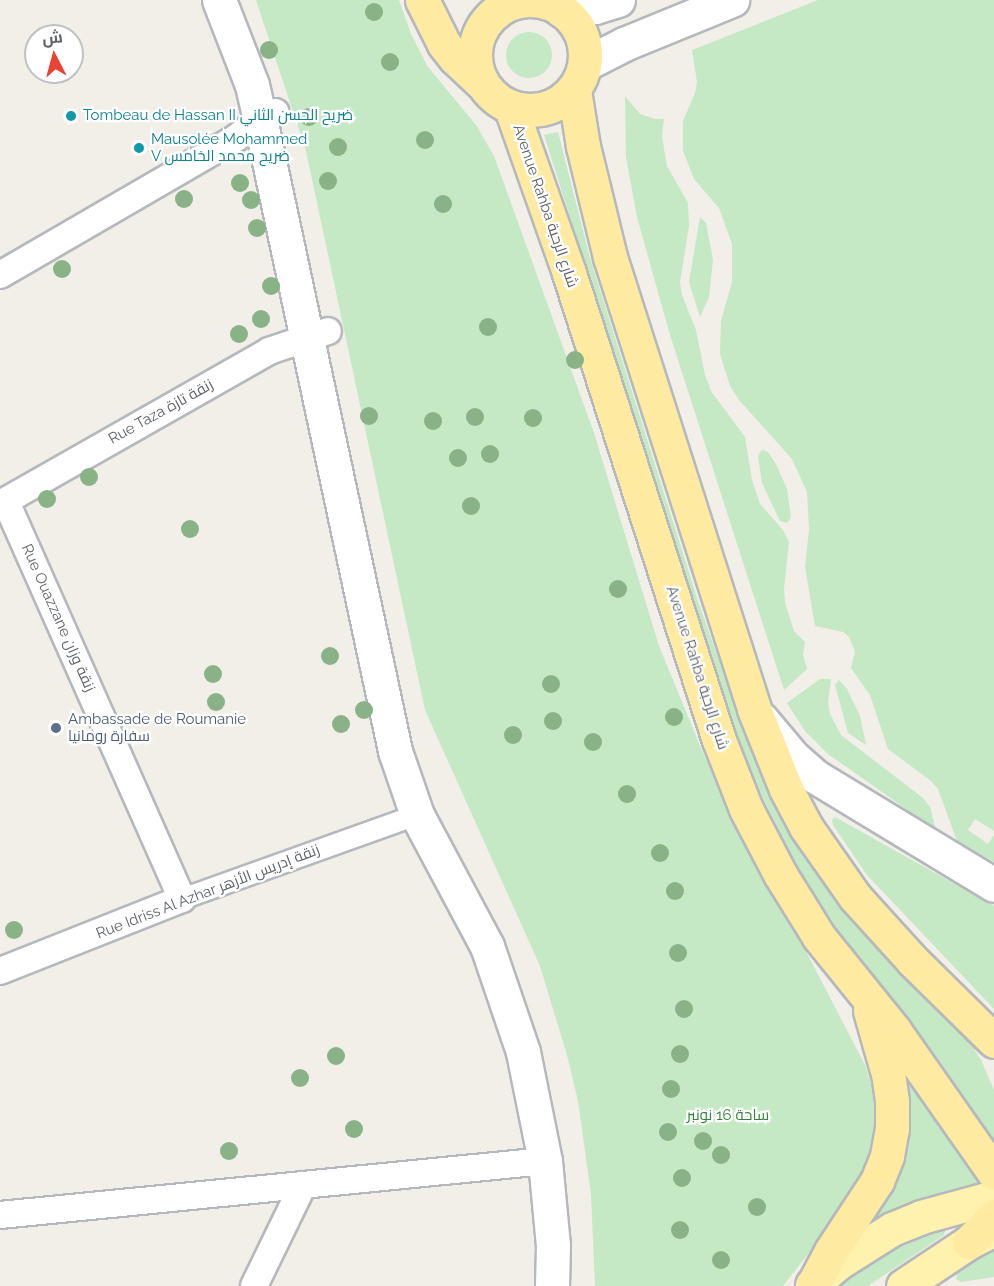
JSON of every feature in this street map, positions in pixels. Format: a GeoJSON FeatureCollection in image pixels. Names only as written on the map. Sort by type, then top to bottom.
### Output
{"type":"FeatureCollection","features":[{"type":"Feature","properties":{"kind":"highway"},"geometry":{"type":"LineString","coordinates":[[422,0],[444,44],[455,58],[482,82]]}},
{"type":"Feature","properties":{"kind":"highway"},"geometry":{"type":"LineString","coordinates":[[579,77],[561,102],[528,111],[511,108],[489,93],[476,68],[475,52],[482,12],[497,12],[511,4],[528,0],[550,4],[571,18],[583,39],[579,77],[590,180],[610,257],[754,709],[786,789],[829,863],[855,897],[913,961],[994,1041]]}},
{"type":"Feature","properties":{"kind":"highway","name":"Avenue Rahba شارع الرحبة"},"geometry":{"type":"LineString","coordinates":[[511,108],[569,273],[732,775],[762,842],[819,937],[865,992],[994,1173]]}},
{"type":"Feature","properties":{"kind":"highway"},"geometry":{"type":"LineString","coordinates":[[813,1285],[831,1251],[877,1181],[887,1156],[892,1129],[892,1101],[888,1074],[865,992]]}},
{"type":"Feature","properties":{"kind":"highway"},"geometry":{"type":"LineString","coordinates":[[981,1235],[994,1216]]}},
{"type":"Feature","properties":{"kind":"main road"},"geometry":{"type":"LineString","coordinates":[[813,1285],[864,1245],[892,1230],[921,1217],[994,1197]]}},
{"type":"Feature","properties":{"kind":"main road"},"geometry":{"type":"LineString","coordinates":[[903,1286],[981,1235]]}},
{"type":"Feature","properties":{"kind":"street"},"geometry":{"type":"LineString","coordinates":[[219,0],[252,86],[268,115]]}},
{"type":"Feature","properties":{"kind":"street"},"geometry":{"type":"LineString","coordinates":[[240,0],[414,742],[437,804],[489,903],[508,948],[544,1051],[564,1139],[569,1175],[575,1235],[575,1286]]}},
{"type":"Feature","properties":{"kind":"street"},"geometry":{"type":"LineString","coordinates":[[550,4],[595,7],[618,0]]}},
{"type":"Feature","properties":{"kind":"street"},"geometry":{"type":"LineString","coordinates":[[579,77],[624,44],[732,0]]}},
{"type":"Feature","properties":{"kind":"street"},"geometry":{"type":"LineString","coordinates":[[0,275],[236,138],[268,115]]}},
{"type":"Feature","properties":{"kind":"street"},"geometry":{"type":"LineString","coordinates":[[318,333],[386,719],[417,814],[471,912],[501,981],[523,1052],[545,1161],[553,1245],[552,1286]]}},
{"type":"Feature","properties":{"kind":"street","name":"Rue Taza زنقة تازة"},"geometry":{"type":"LineString","coordinates":[[3,502],[269,351],[318,333]]}},
{"type":"Feature","properties":{"kind":"street","name":"Rue Ouazzane زنقة وزان"},"geometry":{"type":"LineString","coordinates":[[3,502],[182,900]]}},
{"type":"Feature","properties":{"kind":"street"},"geometry":{"type":"LineString","coordinates":[[754,709],[786,749],[816,777],[994,885]]}},
{"type":"Feature","properties":{"kind":"street","name":"Rue Idriss Al Azhar زنقة إدريس الأزهر"},"geometry":{"type":"LineString","coordinates":[[0,970],[417,814]]}},
{"type":"Feature","properties":{"kind":"street"},"geometry":{"type":"LineString","coordinates":[[0,1215],[545,1161]]}},
{"type":"Feature","properties":{"kind":"street"},"geometry":{"type":"LineString","coordinates":[[254,1286],[303,1185]]}},
{"type":"Feature","properties":{"kind":"green space","name":"ساحة 16 نونبر"},"geometry":{"type":"Polygon","coordinates":[[[256,0],[399,0],[411,34],[428,67],[476,125],[494,156],[594,433],[659,646],[703,753],[865,1065],[872,1086],[876,1129],[866,1171],[844,1208],[783,1286],[595,1286],[591,1194],[578,1101],[567,1055],[540,966],[425,710],[306,151],[256,0]]]}},
{"type":"Feature","properties":{"kind":"green space"},"geometry":{"type":"Polygon","coordinates":[[[818,0],[994,0],[994,831],[975,819],[968,830],[988,844],[994,835],[994,862],[957,841],[938,789],[931,781],[888,749],[870,695],[851,668],[855,652],[849,637],[843,632],[815,626],[805,567],[809,529],[807,492],[792,459],[739,400],[730,386],[720,354],[721,321],[732,282],[732,244],[719,208],[694,179],[683,151],[683,121],[695,93],[697,82],[692,50],[818,0]]]}},
{"type":"Feature","properties":{"kind":"green space"},"geometry":{"type":"Polygon","coordinates":[[[529,32],[538,33],[545,39],[551,46],[551,64],[545,71],[538,77],[529,78],[520,77],[513,71],[507,64],[506,55],[507,46],[513,39],[520,33],[529,32]]]}},
{"type":"Feature","properties":{"kind":"green space"},"geometry":{"type":"Polygon","coordinates":[[[625,96],[640,114],[655,119],[664,119],[662,137],[667,166],[688,203],[689,226],[680,282],[682,295],[696,330],[705,375],[711,391],[745,437],[752,480],[760,504],[783,530],[789,542],[784,589],[785,603],[794,631],[805,642],[803,655],[807,669],[784,690],[670,335],[637,217],[626,157],[625,96]]]}},
{"type":"Feature","properties":{"kind":"green space"},"geometry":{"type":"Polygon","coordinates":[[[558,132],[590,258],[698,601],[749,744],[765,778],[968,1039],[981,1060],[994,1090],[994,1144],[855,957],[795,863],[750,772],[731,725],[544,135],[558,132]]]}},
{"type":"Feature","properties":{"kind":"green space"},"geometry":{"type":"Polygon","coordinates":[[[700,217],[706,223],[713,260],[709,297],[700,317],[689,282],[700,217]]]}},
{"type":"Feature","properties":{"kind":"green space"},"geometry":{"type":"Polygon","coordinates":[[[762,450],[768,452],[776,464],[787,489],[791,517],[787,523],[780,521],[762,483],[758,456],[762,450]]]}},
{"type":"Feature","properties":{"kind":"green space"},"geometry":{"type":"Polygon","coordinates":[[[820,679],[831,679],[828,703],[830,714],[841,735],[923,798],[930,807],[936,830],[828,754],[805,731],[787,703],[820,679]]]}},
{"type":"Feature","properties":{"kind":"green space"},"geometry":{"type":"Polygon","coordinates":[[[839,680],[847,689],[860,716],[866,745],[848,733],[835,685],[839,680]]]}},
{"type":"Feature","properties":{"kind":"green space"},"geometry":{"type":"Polygon","coordinates":[[[835,817],[994,906],[994,1009],[867,875],[833,825],[832,820],[835,817]]]}},
{"type":"Feature","properties":{"kind":"green space"},"geometry":{"type":"Polygon","coordinates":[[[892,1049],[987,1178],[983,1191],[854,1235],[896,1178],[906,1146],[909,1130],[907,1096],[892,1049]]]}},
{"type":"Feature","properties":{"kind":"green space"},"geometry":{"type":"Polygon","coordinates":[[[941,1230],[945,1231],[944,1235],[868,1286],[840,1286],[868,1263],[941,1230]]]}},
{"type":"Feature","properties":{"kind":"green space"},"geometry":{"type":"Polygon","coordinates":[[[994,1248],[994,1277],[961,1282],[956,1279],[957,1272],[994,1248]]]}},
{"type":"Feature","properties":{"kind":"place","name":"Tombeau de Hassan II ضريح الحسن الثاني"},"geometry":{"type":"Point","coordinates":[71,116]}},
{"type":"Feature","properties":{"kind":"place","name":"Mausolée Mohammed V ضريح محمد الخامس"},"geometry":{"type":"Point","coordinates":[139,148]}},
{"type":"Feature","properties":{"kind":"place","name":"Ambassade de Roumanie سفارة رومانيا"},"geometry":{"type":"Point","coordinates":[56,728]}}]}
